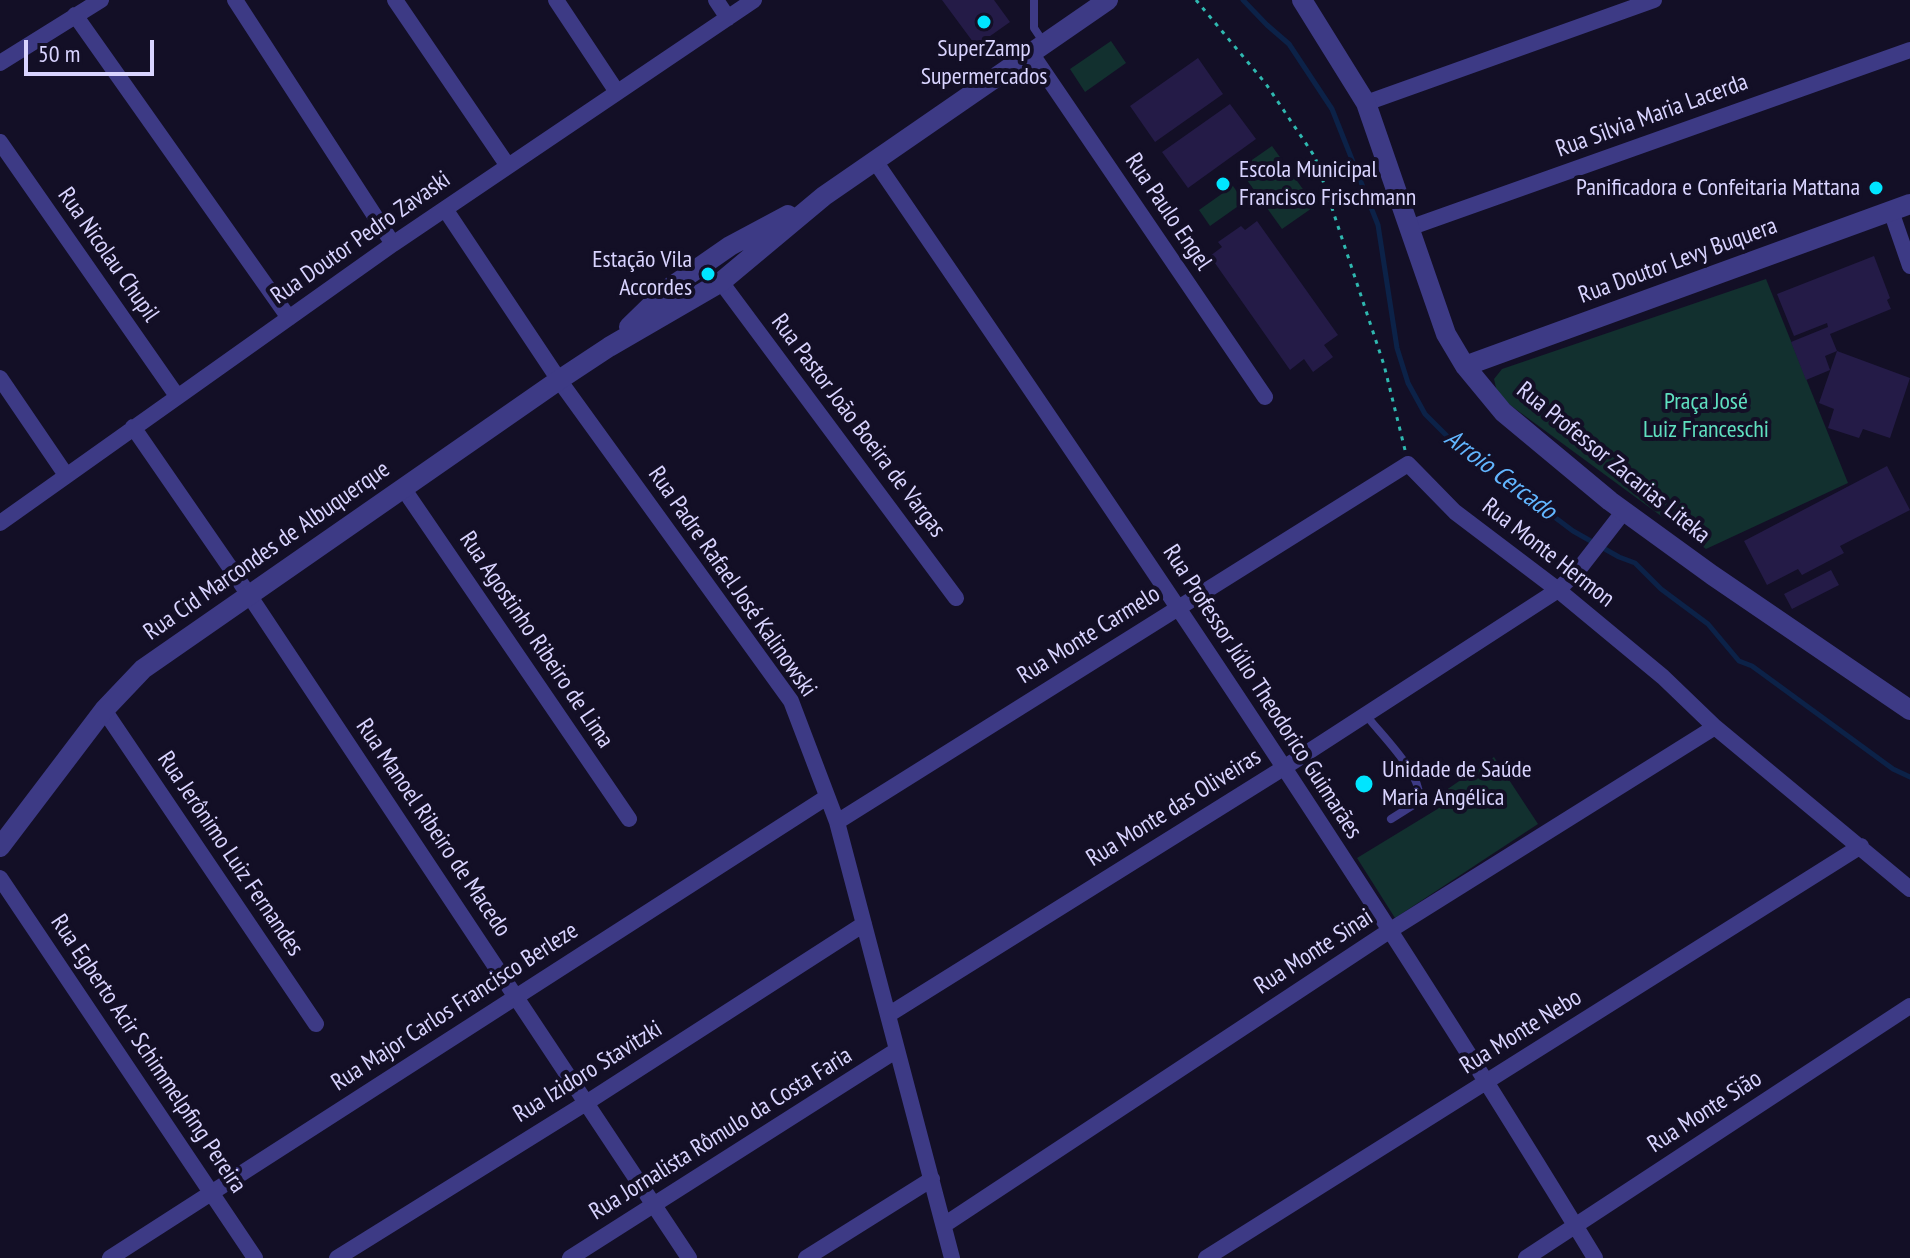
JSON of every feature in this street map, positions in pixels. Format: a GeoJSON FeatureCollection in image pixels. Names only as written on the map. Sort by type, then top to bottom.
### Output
{"type":"FeatureCollection","features":[{"type":"Feature","properties":{"kind":"street"},"geometry":{"type":"LineString","coordinates":[[0,63],[101,0]]}},
{"type":"Feature","properties":{"kind":"street"},"geometry":{"type":"LineString","coordinates":[[235,0],[393,244]]}},
{"type":"Feature","properties":{"kind":"street"},"geometry":{"type":"LineString","coordinates":[[395,0],[508,166]]}},
{"type":"Feature","properties":{"kind":"street"},"geometry":{"type":"LineString","coordinates":[[556,0],[617,92]]}},
{"type":"Feature","properties":{"kind":"street"},"geometry":{"type":"LineString","coordinates":[[716,0],[728,18]]}},
{"type":"Feature","properties":{"kind":"street","name":"Rua Doutor Pedro Zavaski"},"geometry":{"type":"LineString","coordinates":[[0,523],[393,244],[754,0]]}},
{"type":"Feature","properties":{"kind":"street","name":"Rua Cid Marcondes de Albuquerque"},"geometry":{"type":"LineString","coordinates":[[0,847],[104,710],[143,669],[559,380],[721,282],[824,196],[1108,0]]}},
{"type":"Feature","properties":{"kind":"street","name":"Rua Professor Zacarias Liteka"},"geometry":{"type":"LineString","coordinates":[[1302,0],[1366,103],[1446,334],[1465,366],[1503,412],[1617,519],[1712,575],[1910,710]]}},
{"type":"Feature","properties":{"kind":"street"},"geometry":{"type":"LineString","coordinates":[[1366,103],[1654,0]]}},
{"type":"Feature","properties":{"kind":"street"},"geometry":{"type":"LineString","coordinates":[[75,15],[289,318]]}},
{"type":"Feature","properties":{"kind":"street","name":"Rua Paulo Engel"},"geometry":{"type":"LineString","coordinates":[[1038,49],[1265,397]]}},
{"type":"Feature","properties":{"kind":"street","name":"Rua Silvia Maria Lacerda"},"geometry":{"type":"LineString","coordinates":[[1409,228],[1910,50]]}},
{"type":"Feature","properties":{"kind":"street","name":"Rua Nicolau Chupil"},"geometry":{"type":"LineString","coordinates":[[0,142],[177,396]]}},
{"type":"Feature","properties":{"kind":"street","name":"Rua Professor Júlio Theodorico Guimarães"},"geometry":{"type":"LineString","coordinates":[[875,161],[1079,458],[1285,767],[1595,1258]]}},
{"type":"Feature","properties":{"kind":"street","name":"Rua Cid Marcondes de Albuquerque"},"geometry":{"type":"LineString","coordinates":[[609,347],[668,289],[730,246],[824,196]]}},
{"type":"Feature","properties":{"kind":"street"},"geometry":{"type":"LineString","coordinates":[[1901,208],[1910,266]]}},
{"type":"Feature","properties":{"kind":"street","name":"Rua Doutor Levy Buquera"},"geometry":{"type":"LineString","coordinates":[[1465,366],[1901,208]]}},
{"type":"Feature","properties":{"kind":"street","name":"Rua Padre Rafael José Kalinowski"},"geometry":{"type":"LineString","coordinates":[[445,209],[559,380],[791,701],[837,822],[952,1258]]}},
{"type":"Feature","properties":{"kind":"street","name":"Rua Pastor João Boeira de Vargas"},"geometry":{"type":"LineString","coordinates":[[721,282],[956,598]]}},
{"type":"Feature","properties":{"kind":"street"},"geometry":{"type":"LineString","coordinates":[[0,378],[66,475]]}},
{"type":"Feature","properties":{"kind":"street","name":"Rua Manoel Ribeiro de Macedo"},"geometry":{"type":"LineString","coordinates":[[133,427],[249,595],[689,1258]]}},
{"type":"Feature","properties":{"kind":"street","name":"Rua Monte Hermon"},"geometry":{"type":"LineString","coordinates":[[1408,464],[1455,512],[1558,590],[1663,677],[1715,727],[1910,889]]}},
{"type":"Feature","properties":{"kind":"street","name":"Rua Monte Carmelo"},"geometry":{"type":"LineString","coordinates":[[837,822],[1408,464]]}},
{"type":"Feature","properties":{"kind":"street","name":"Rua Agostinho Ribeiro de Lima"},"geometry":{"type":"LineString","coordinates":[[403,488],[629,819]]}},
{"type":"Feature","properties":{"kind":"street","name":"Rua Monte das Oliveiras"},"geometry":{"type":"LineString","coordinates":[[888,1015],[1285,767],[1558,590],[1579,569],[1617,519]]}},
{"type":"Feature","properties":{"kind":"street","name":"Rua Jerônimo Luiz Fernandes"},"geometry":{"type":"LineString","coordinates":[[104,710],[316,1024]]}},
{"type":"Feature","properties":{"kind":"street","name":"Rua Monte Sinai"},"geometry":{"type":"LineString","coordinates":[[944,1225],[1389,931],[1715,727]]}},
{"type":"Feature","properties":{"kind":"street","name":"Rua Major Carlos Francisco Berleze"},"geometry":{"type":"LineString","coordinates":[[110,1258],[827,797]]}},
{"type":"Feature","properties":{"kind":"street","name":"Rua Monte Nebo"},"geometry":{"type":"LineString","coordinates":[[1206,1258],[1861,846]]}},
{"type":"Feature","properties":{"kind":"street","name":"Rua Egberto Acir Schimmelpfing Pereira"},"geometry":{"type":"LineString","coordinates":[[0,878],[255,1258]]}},
{"type":"Feature","properties":{"kind":"street","name":"Rua Izidoro Stavitzki"},"geometry":{"type":"LineString","coordinates":[[337,1258],[864,924]]}},
{"type":"Feature","properties":{"kind":"street","name":"Rua Monte Sião"},"geometry":{"type":"LineString","coordinates":[[1526,1258],[1910,1006]]}},
{"type":"Feature","properties":{"kind":"street","name":"Rua Jornalista Rômulo da Costa Faria"},"geometry":{"type":"LineString","coordinates":[[570,1258],[897,1050]]}},
{"type":"Feature","properties":{"kind":"street"},"geometry":{"type":"LineString","coordinates":[[806,1258],[932,1179]]}},
{"type":"Feature","properties":{"kind":"lane"},"geometry":{"type":"LineString","coordinates":[[1034,0],[1038,49]]}},
{"type":"Feature","properties":{"kind":"lane"},"geometry":{"type":"LineString","coordinates":[[1366,714],[1380,735],[1399,752],[1420,790],[1418,802],[1391,819]]}},
{"type":"Feature","properties":{"kind":"path"},"geometry":{"type":"LineString","coordinates":[[1196,0],[1266,84],[1315,157],[1384,365],[1408,464]]}},
{"type":"Feature","properties":{"kind":"green space"},"geometry":{"type":"Polygon","coordinates":[[[1111,41],[1126,63],[1085,92],[1070,69],[1111,41]]]}},
{"type":"Feature","properties":{"kind":"green space"},"geometry":{"type":"Polygon","coordinates":[[[1272,146],[1315,206],[1282,229],[1239,169],[1272,146]]]}},
{"type":"Feature","properties":{"kind":"green space"},"geometry":{"type":"Polygon","coordinates":[[[1233,186],[1244,202],[1210,226],[1199,210],[1233,186]]]}},
{"type":"Feature","properties":{"kind":"green space","name":"Praça José Luiz Franceschi"},"geometry":{"type":"Polygon","coordinates":[[[1766,279],[1848,483],[1706,549],[1506,402],[1497,392],[1494,379],[1502,369],[1766,279]]]}},
{"type":"Feature","properties":{"kind":"green space"},"geometry":{"type":"Polygon","coordinates":[[[1494,757],[1538,824],[1395,918],[1357,858],[1444,805],[1439,795],[1494,757]]]}},
{"type":"Feature","properties":{"kind":"building"},"geometry":{"type":"Polygon","coordinates":[[[942,0],[994,0],[1010,22],[976,46],[942,0]]]}},
{"type":"Feature","properties":{"kind":"building"},"geometry":{"type":"Polygon","coordinates":[[[1198,58],[1223,94],[1155,142],[1130,106],[1198,58]]]}},
{"type":"Feature","properties":{"kind":"building"},"geometry":{"type":"Polygon","coordinates":[[[1230,104],[1256,139],[1188,188],[1162,152],[1230,104]]]}},
{"type":"Feature","properties":{"kind":"building"},"geometry":{"type":"Polygon","coordinates":[[[1257,221],[1338,335],[1324,345],[1333,357],[1313,372],[1304,359],[1290,370],[1210,256],[1222,247],[1218,242],[1241,226],[1245,230],[1257,221]]]}},
{"type":"Feature","properties":{"kind":"building"},"geometry":{"type":"Polygon","coordinates":[[[1874,256],[1890,298],[1887,300],[1891,309],[1830,334],[1837,351],[1825,356],[1830,370],[1806,380],[1791,342],[1828,327],[1827,323],[1794,336],[1777,294],[1874,256]]]}},
{"type":"Feature","properties":{"kind":"building"},"geometry":{"type":"Polygon","coordinates":[[[1837,351],[1910,378],[1890,438],[1863,429],[1859,438],[1828,428],[1834,409],[1819,403],[1837,351]]]}},
{"type":"Feature","properties":{"kind":"building"},"geometry":{"type":"Polygon","coordinates":[[[1887,466],[1910,510],[1840,546],[1844,553],[1802,575],[1798,569],[1767,585],[1744,541],[1887,466]]]}},
{"type":"Feature","properties":{"kind":"building"},"geometry":{"type":"Polygon","coordinates":[[[1831,570],[1839,585],[1792,609],[1784,594],[1831,570]]]}},
{"type":"Feature","properties":{"kind":"waterway","name":"Arroio Cercado"},"geometry":{"type":"LineString","coordinates":[[1243,0],[1289,44],[1332,109],[1378,225],[1397,348],[1408,383],[1425,414],[1447,436],[1573,531],[1635,563],[1661,589],[1708,624],[1739,661],[1752,666],[1893,769],[1910,777]]}},
{"type":"Feature","properties":{"kind":"place","name":"SuperZamp Supermercados"},"geometry":{"type":"Point","coordinates":[984,22]}},
{"type":"Feature","properties":{"kind":"place","name":"Escola Municipal Francisco Frischmann"},"geometry":{"type":"Point","coordinates":[1223,184]}},
{"type":"Feature","properties":{"kind":"place","name":"Panificadora e Confeitaria Mattana"},"geometry":{"type":"Point","coordinates":[1876,188]}},
{"type":"Feature","properties":{"kind":"place","name":"Estação Vila Accordes"},"geometry":{"type":"Point","coordinates":[708,274]}},
{"type":"Feature","properties":{"kind":"place","name":"Unidade de Saúde Maria Angélica"},"geometry":{"type":"Point","coordinates":[1364,784]}}]}
